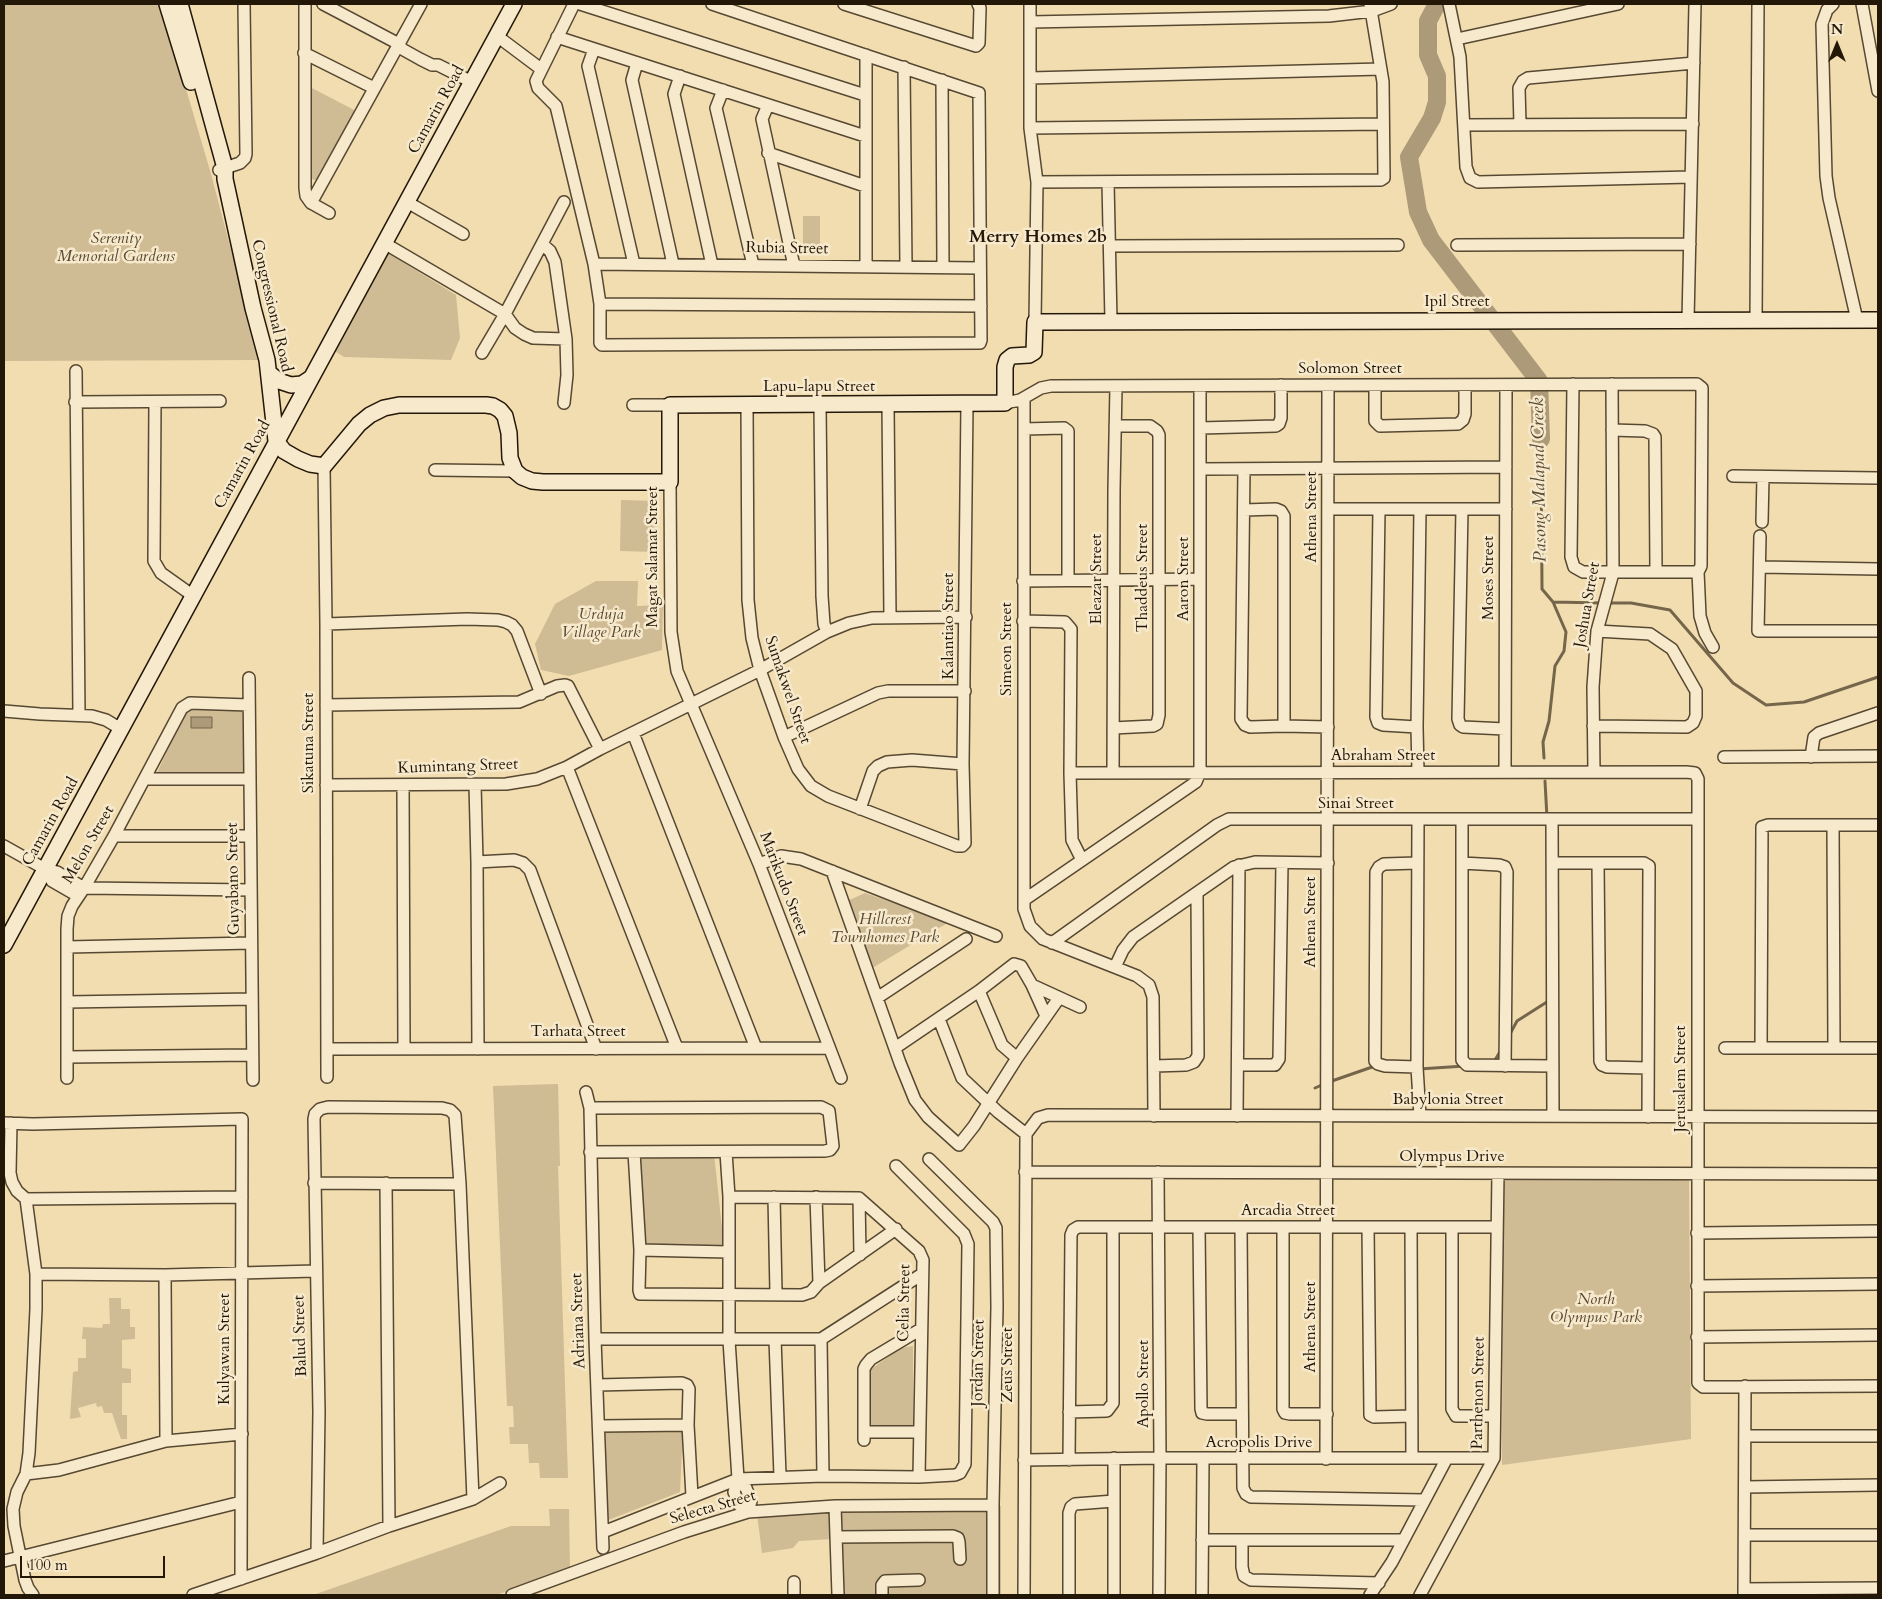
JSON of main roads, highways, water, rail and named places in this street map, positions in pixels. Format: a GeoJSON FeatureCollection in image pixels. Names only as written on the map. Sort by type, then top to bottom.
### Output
{"type":"FeatureCollection","features":[{"type":"Feature","properties":{"kind":"waterway","name":"Pasong Malapad Creek"},"geometry":{"type":"LineString","coordinates":[[1437,4],[1428,21],[1428,55],[1437,76],[1437,102],[1432,118],[1409,157],[1418,212],[1431,240],[1539,381],[1541,439]]}},
{"type":"Feature","properties":{"kind":"waterway","name":"Pasong Malapad Creek"},"geometry":{"type":"LineString","coordinates":[[1541,439],[1542,589],[1553,602],[1566,632],[1564,651],[1555,666],[1549,721],[1543,742],[1544,758]]}},
{"type":"Feature","properties":{"kind":"waterway","name":"Pasong Malapad Creek"},"geometry":{"type":"LineString","coordinates":[[1553,602],[1602,603]]}},
{"type":"Feature","properties":{"kind":"waterway","name":"Pasong Malapad Creek"},"geometry":{"type":"LineString","coordinates":[[1608,603],[1631,603],[1670,610],[1733,683],[1766,705],[1804,702],[1878,677]]}},
{"type":"Feature","properties":{"kind":"waterway"},"geometry":{"type":"LineString","coordinates":[[1545,781],[1547,818]]}},
{"type":"Feature","properties":{"kind":"waterway"},"geometry":{"type":"LineString","coordinates":[[1510,1034],[1517,1021],[1550,1000]]}},
{"type":"Feature","properties":{"kind":"waterway"},"geometry":{"type":"LineString","coordinates":[[1493,1061],[1501,1050]]}},
{"type":"Feature","properties":{"kind":"waterway"},"geometry":{"type":"LineString","coordinates":[[1329,1082],[1375,1066]]}},
{"type":"Feature","properties":{"kind":"waterway"},"geometry":{"type":"LineString","coordinates":[[1419,1069],[1465,1066]]}},
{"type":"Feature","properties":{"kind":"waterway"},"geometry":{"type":"LineString","coordinates":[[1315,1088],[1324,1084]]}},
{"type":"Feature","properties":{"kind":"district","name":"Merry Homes 2b"},"geometry":{"type":"Point","coordinates":[1038,238]}},
{"type":"Feature","properties":{"kind":"park label","name":"Serenity Memorial Gardens"},"geometry":{"type":"Point","coordinates":[116,248]}},
{"type":"Feature","properties":{"kind":"park label","name":"Urduja Village Park"},"geometry":{"type":"Point","coordinates":[601,624]}},
{"type":"Feature","properties":{"kind":"park label","name":"Hillcrest Townhomes Park"},"geometry":{"type":"Point","coordinates":[885,929]}},
{"type":"Feature","properties":{"kind":"park label","name":"North Olympus Park"},"geometry":{"type":"Point","coordinates":[1596,1309]}}]}
